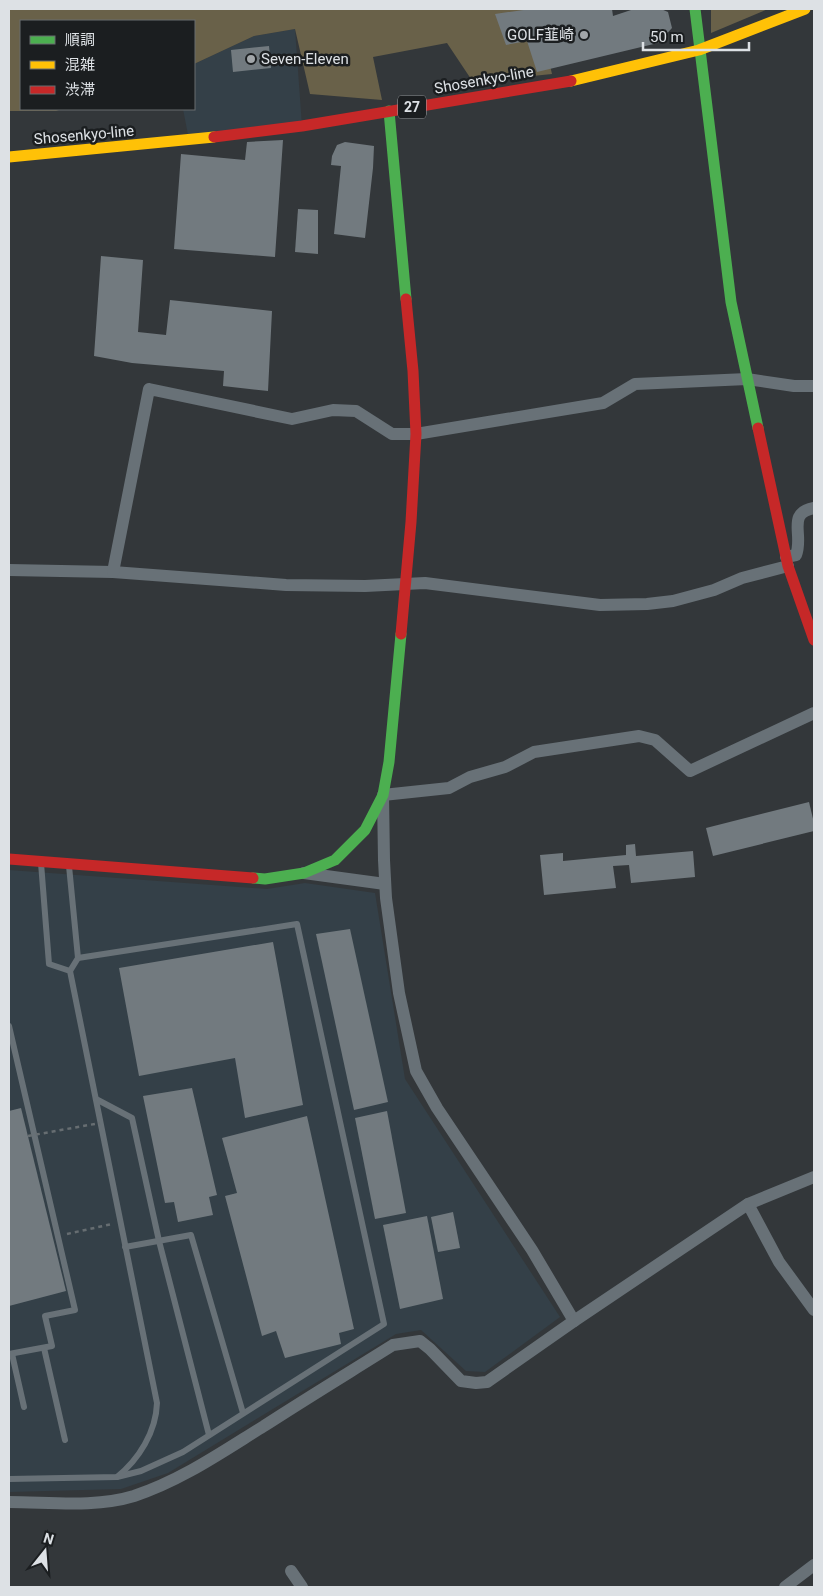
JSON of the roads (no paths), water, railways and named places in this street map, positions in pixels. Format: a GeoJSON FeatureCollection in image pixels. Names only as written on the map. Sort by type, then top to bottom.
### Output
{"type":"FeatureCollection","features":[{"type":"Feature","properties":{"kind":"street"},"geometry":{"type":"LineString","coordinates":[[695,9],[731,302],[787,562],[814,640]]}},
{"type":"Feature","properties":{"kind":"street","name":"Shosenkyo-line"},"geometry":{"type":"LineString","coordinates":[[9,157],[198,139],[302,126],[588,78],[699,50],[805,9]]}},
{"type":"Feature","properties":{"kind":"street"},"geometry":{"type":"LineString","coordinates":[[389,111],[413,371],[416,434],[411,522],[389,762],[384,795],[385,884],[399,993],[416,1071],[437,1108],[532,1250],[574,1321]]}},
{"type":"Feature","properties":{"kind":"street"},"geometry":{"type":"LineString","coordinates":[[113,572],[149,389],[292,419],[333,410],[356,411],[392,434],[416,434],[603,403],[635,384],[747,379],[794,386],[814,386]]}},
{"type":"Feature","properties":{"kind":"street"},"geometry":{"type":"LineString","coordinates":[[9,570],[113,572],[286,585],[365,586],[424,583],[600,605],[647,604],[681,599],[714,590],[787,562],[796,554],[799,547],[798,521],[800,514],[805,510],[814,508]]}},
{"type":"Feature","properties":{"kind":"street"},"geometry":{"type":"LineString","coordinates":[[384,795],[449,788],[470,777],[505,767],[534,752],[639,736],[655,740],[690,771],[814,713]]}},
{"type":"Feature","properties":{"kind":"street"},"geometry":{"type":"LineString","coordinates":[[9,859],[265,879],[304,873],[335,860],[364,830],[384,795]]}},
{"type":"Feature","properties":{"kind":"street"},"geometry":{"type":"LineString","coordinates":[[304,873],[385,884]]}},
{"type":"Feature","properties":{"kind":"street"},"geometry":{"type":"LineString","coordinates":[[9,1502],[90,1503],[115,1500],[133,1496],[173,1480],[220,1455],[393,1345],[420,1341],[461,1381],[487,1382],[748,1204],[814,1177]]}},
{"type":"Feature","properties":{"kind":"street"},"geometry":{"type":"LineString","coordinates":[[748,1204],[779,1262],[814,1310]]}},
{"type":"Feature","properties":{"kind":"street"},"geometry":{"type":"LineString","coordinates":[[785,1587],[814,1565]]}},
{"type":"Feature","properties":{"kind":"street"},"geometry":{"type":"LineString","coordinates":[[291,1571],[302,1587]]}},
{"type":"Feature","properties":{"kind":"lane"},"geometry":{"type":"LineString","coordinates":[[40,862],[49,964],[70,972]]}},
{"type":"Feature","properties":{"kind":"lane"},"geometry":{"type":"LineString","coordinates":[[69,864],[78,958],[70,972],[157,1409],[152,1428],[139,1454],[127,1469],[117,1477]]}},
{"type":"Feature","properties":{"kind":"lane"},"geometry":{"type":"LineString","coordinates":[[9,1479],[117,1477],[141,1471],[183,1452],[384,1324],[297,924],[78,958]]}},
{"type":"Feature","properties":{"kind":"lane"},"geometry":{"type":"LineString","coordinates":[[9,1026],[75,1310],[45,1316],[52,1346],[10,1354],[24,1407]]}},
{"type":"Feature","properties":{"kind":"lane"},"geometry":{"type":"LineString","coordinates":[[96,1099],[132,1118],[159,1241],[209,1435]]}},
{"type":"Feature","properties":{"kind":"lane"},"geometry":{"type":"LineString","coordinates":[[125,1246],[191,1235],[243,1413]]}},
{"type":"Feature","properties":{"kind":"lane"},"geometry":{"type":"LineString","coordinates":[[44,1348],[65,1440]]}},
{"type":"Feature","properties":{"kind":"place","name":"GOLF韮崎"},"geometry":{"type":"Point","coordinates":[584,35]}},
{"type":"Feature","properties":{"kind":"place","name":"Seven-Eleven"},"geometry":{"type":"Point","coordinates":[251,59]}}]}
